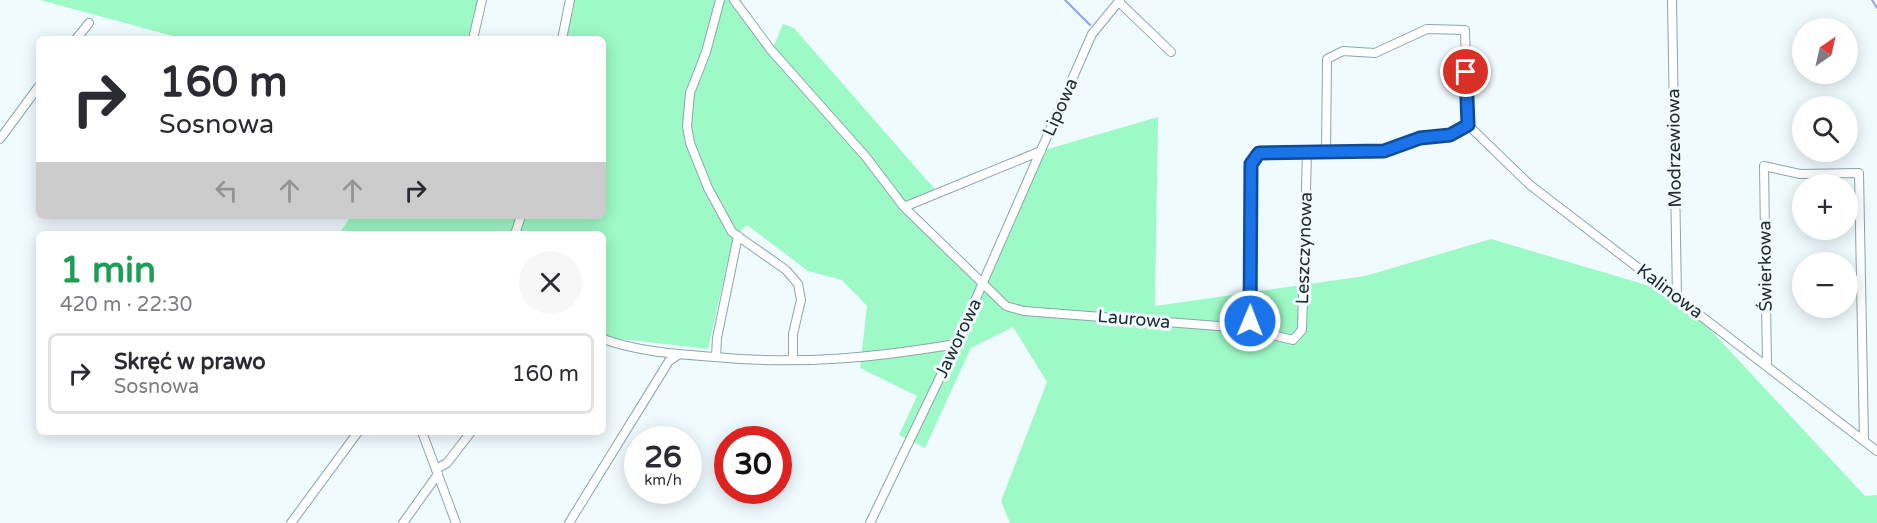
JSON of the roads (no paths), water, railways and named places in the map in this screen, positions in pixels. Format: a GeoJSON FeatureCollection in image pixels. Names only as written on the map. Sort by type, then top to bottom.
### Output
{"type":"FeatureCollection","features":[{"type":"Feature","properties":{"kind":"street"},"geometry":{"type":"LineString","coordinates":[[474,36],[482,0]]}},
{"type":"Feature","properties":{"kind":"street"},"geometry":{"type":"LineString","coordinates":[[563,36],[570,0]]}},
{"type":"Feature","properties":{"kind":"street"},"geometry":{"type":"LineString","coordinates":[[720,0],[706,52],[690,93],[687,126],[690,143],[708,188],[732,232],[786,270],[798,284],[801,300],[793,334],[793,360]]}},
{"type":"Feature","properties":{"kind":"street","name":"Laurowa"},"geometry":{"type":"LineString","coordinates":[[734,0],[771,50],[866,157],[904,207],[1006,306],[1024,311],[1244,328],[1293,340]]}},
{"type":"Feature","properties":{"kind":"street","name":"Modrzewiowa"},"geometry":{"type":"LineString","coordinates":[[1672,0],[1677,297]]}},
{"type":"Feature","properties":{"kind":"street"},"geometry":{"type":"LineString","coordinates":[[1119,1],[1170,51]]}},
{"type":"Feature","properties":{"kind":"street","name":"Lipowa"},"geometry":{"type":"LineString","coordinates":[[904,207],[1041,151],[1092,34],[1119,1]]}},
{"type":"Feature","properties":{"kind":"street"},"geometry":{"type":"LineString","coordinates":[[78,36],[89,23]]}},
{"type":"Feature","properties":{"kind":"street"},"geometry":{"type":"LineString","coordinates":[[1244,328],[1250,321],[1251,164],[1254,157],[1259,153],[1307,153],[1384,151],[1420,138],[1450,135],[1468,125],[1465,30],[1427,29],[1375,53],[1343,51],[1327,59],[1326,152]]}},
{"type":"Feature","properties":{"kind":"street"},"geometry":{"type":"LineString","coordinates":[[0,139],[36,90]]}},
{"type":"Feature","properties":{"kind":"street","name":"Kalinowa"},"geometry":{"type":"LineString","coordinates":[[1468,125],[1530,185],[1877,452]]}},
{"type":"Feature","properties":{"kind":"street","name":"Jaworowa"},"geometry":{"type":"LineString","coordinates":[[870,523],[983,286],[1041,151]]}},
{"type":"Feature","properties":{"kind":"street","name":"Leszczynowa"},"geometry":{"type":"LineString","coordinates":[[1293,340],[1302,330],[1307,153]]}},
{"type":"Feature","properties":{"kind":"street","name":"Świerkowa"},"geometry":{"type":"LineString","coordinates":[[1767,366],[1764,166],[1800,174],[1859,173],[1864,441]]}},
{"type":"Feature","properties":{"kind":"street"},"geometry":{"type":"LineString","coordinates":[[716,357],[717,338],[738,236]]}},
{"type":"Feature","properties":{"kind":"street"},"geometry":{"type":"LineString","coordinates":[[606,340],[633,350],[679,355],[793,360],[862,358],[956,344]]}},
{"type":"Feature","properties":{"kind":"street"},"geometry":{"type":"LineString","coordinates":[[569,523],[669,361],[679,355]]}},
{"type":"Feature","properties":{"kind":"street"},"geometry":{"type":"LineString","coordinates":[[291,523],[356,435]]}},
{"type":"Feature","properties":{"kind":"street"},"geometry":{"type":"LineString","coordinates":[[423,435],[456,523]]}},
{"type":"Feature","properties":{"kind":"street"},"geometry":{"type":"LineString","coordinates":[[403,523],[437,472],[469,435]]}},
{"type":"Feature","properties":{"kind":"waterway"},"geometry":{"type":"LineString","coordinates":[[1065,0],[1090,25]]}},
{"type":"Feature","properties":{"kind":"waterway"},"geometry":{"type":"LineString","coordinates":[[1872,0],[1877,8]]}}]}
